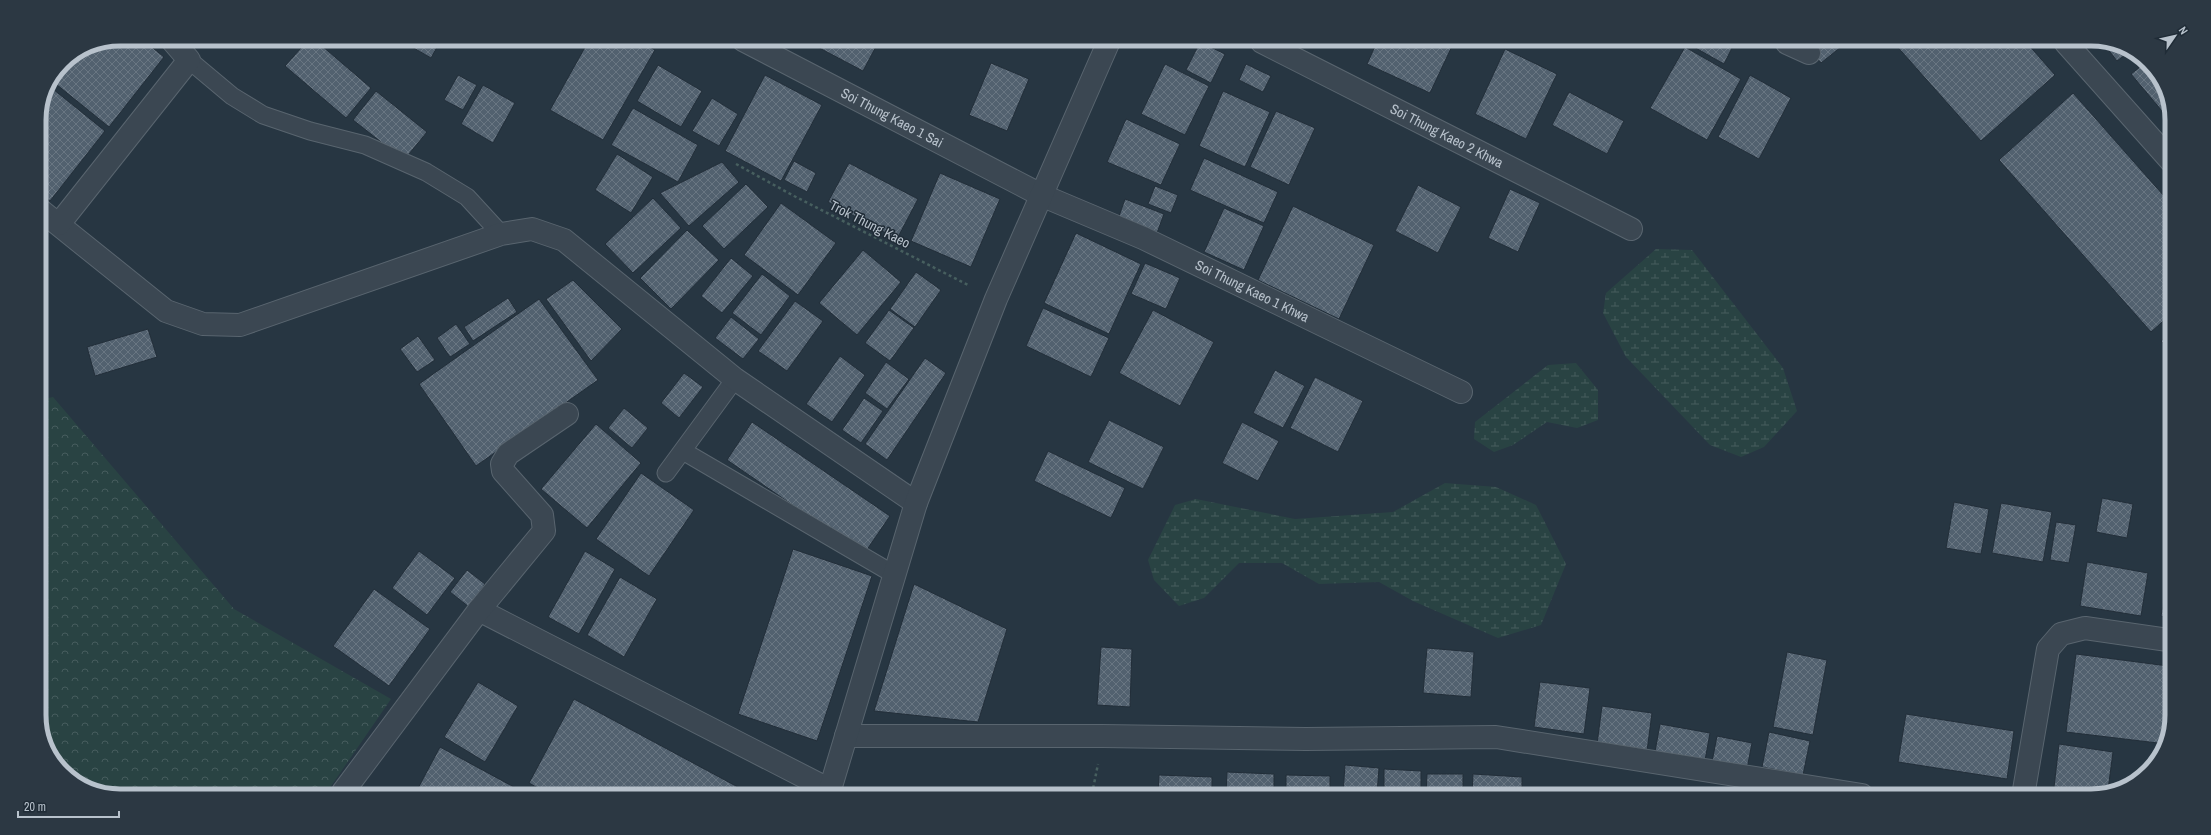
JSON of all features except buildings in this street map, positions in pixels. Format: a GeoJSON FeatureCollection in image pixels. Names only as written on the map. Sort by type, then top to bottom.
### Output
{"type":"FeatureCollection","features":[{"type":"Feature","properties":{"kind":"street"},"geometry":{"type":"LineString","coordinates":[[59,224],[189,60],[177,46]]}},
{"type":"Feature","properties":{"kind":"street","name":"Soi Thung Kaeo 1 Sai"},"geometry":{"type":"LineString","coordinates":[[754,46],[1041,196]]}},
{"type":"Feature","properties":{"kind":"street"},"geometry":{"type":"LineString","coordinates":[[831,789],[916,503],[996,299],[1107,46]]}},
{"type":"Feature","properties":{"kind":"street","name":"Soi Thung Kaeo 2 Khwa"},"geometry":{"type":"LineString","coordinates":[[1270,46],[1631,229]]}},
{"type":"Feature","properties":{"kind":"street"},"geometry":{"type":"LineString","coordinates":[[1794,46],[1809,53]]}},
{"type":"Feature","properties":{"kind":"street"},"geometry":{"type":"LineString","coordinates":[[2069,46],[2165,153]]}},
{"type":"Feature","properties":{"kind":"street","name":"Soi Thung Kaeo 1 Khwa"},"geometry":{"type":"LineString","coordinates":[[1041,196],[1150,241],[1461,392]]}},
{"type":"Feature","properties":{"kind":"street"},"geometry":{"type":"LineString","coordinates":[[46,214],[166,311],[203,324],[240,325],[501,234],[532,229],[564,240],[735,379],[916,503]]}},
{"type":"Feature","properties":{"kind":"street"},"geometry":{"type":"LineString","coordinates":[[345,789],[479,610],[544,531],[542,515],[503,472],[502,464],[508,454],[567,414]]}},
{"type":"Feature","properties":{"kind":"street"},"geometry":{"type":"LineString","coordinates":[[479,610],[826,789]]}},
{"type":"Feature","properties":{"kind":"street"},"geometry":{"type":"LineString","coordinates":[[2024,789],[2048,649],[2061,634],[2085,628],[2165,640]]}},
{"type":"Feature","properties":{"kind":"street"},"geometry":{"type":"LineString","coordinates":[[846,736],[1103,736],[1306,739],[1496,738],[1818,789]]}},
{"type":"Feature","properties":{"kind":"lane"},"geometry":{"type":"LineString","coordinates":[[189,60],[232,96],[263,115],[310,131],[365,145],[426,172],[467,197],[501,234]]}},
{"type":"Feature","properties":{"kind":"lane"},"geometry":{"type":"LineString","coordinates":[[666,473],[735,379]]}},
{"type":"Feature","properties":{"kind":"lane"},"geometry":{"type":"LineString","coordinates":[[683,451],[895,575]]}},
{"type":"Feature","properties":{"kind":"path","name":"Trok Thung Kaeo"},"geometry":{"type":"LineString","coordinates":[[736,164],[794,196],[996,299]]}},
{"type":"Feature","properties":{"kind":"green space"},"geometry":{"type":"Polygon","coordinates":[[[1656,249],[1692,250],[1783,368],[1797,411],[1764,447],[1741,457],[1710,445],[1626,357],[1603,313],[1606,293],[1656,249]]]}},
{"type":"Feature","properties":{"kind":"green space"},"geometry":{"type":"Polygon","coordinates":[[[1576,363],[1598,390],[1598,420],[1577,428],[1547,422],[1513,445],[1494,452],[1474,439],[1475,422],[1548,365],[1576,363]]]}},
{"type":"Feature","properties":{"kind":"green space"},"geometry":{"type":"Polygon","coordinates":[[[53,397],[234,609],[391,699],[329,789],[106,788],[87,781],[75,774],[61,760],[50,739],[46,720],[46,398],[53,397]]]}},
{"type":"Feature","properties":{"kind":"green space"},"geometry":{"type":"Polygon","coordinates":[[[1445,483],[1496,487],[1536,505],[1566,564],[1541,625],[1498,638],[1413,601],[1379,582],[1319,584],[1282,563],[1239,563],[1204,598],[1179,606],[1154,580],[1148,560],[1175,505],[1196,499],[1295,519],[1393,512],[1445,483]]]}}]}
